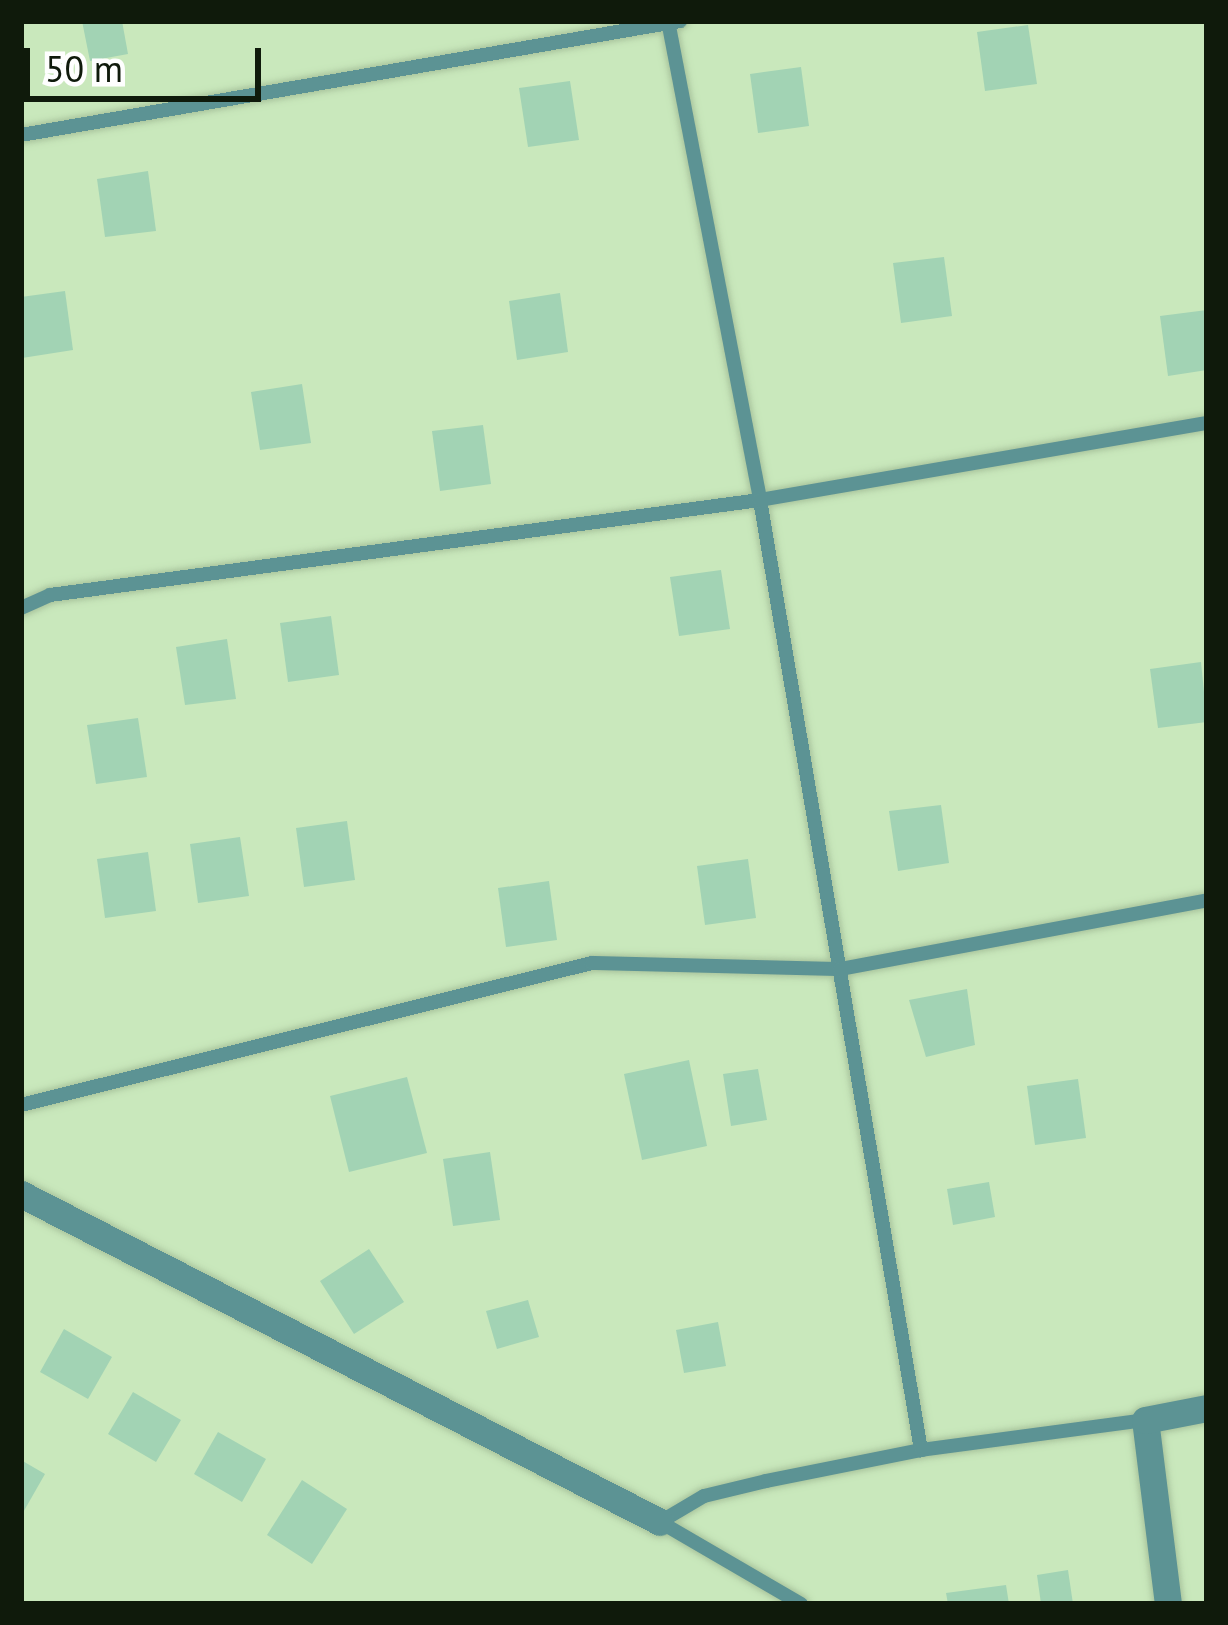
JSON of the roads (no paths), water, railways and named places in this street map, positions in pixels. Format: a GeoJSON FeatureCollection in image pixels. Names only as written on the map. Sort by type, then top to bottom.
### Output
{"type":"FeatureCollection","features":[{"type":"Feature","properties":{"kind":"street"},"geometry":{"type":"LineString","coordinates":[[21,1194],[660,1522]]}},
{"type":"Feature","properties":{"kind":"street"},"geometry":{"type":"LineString","coordinates":[[1168,1604],[1145,1420],[1207,1408]]}},
{"type":"Feature","properties":{"kind":"lane"},"geometry":{"type":"LineString","coordinates":[[21,135],[672,22],[760,500],[921,1450]]}},
{"type":"Feature","properties":{"kind":"lane"},"geometry":{"type":"LineString","coordinates":[[21,608],[50,595],[760,500],[1207,423]]}},
{"type":"Feature","properties":{"kind":"lane"},"geometry":{"type":"LineString","coordinates":[[21,1106],[592,964],[840,969],[1207,900]]}},
{"type":"Feature","properties":{"kind":"lane"},"geometry":{"type":"LineString","coordinates":[[801,1604],[660,1522],[704,1496],[921,1450],[1145,1420]]}}]}
